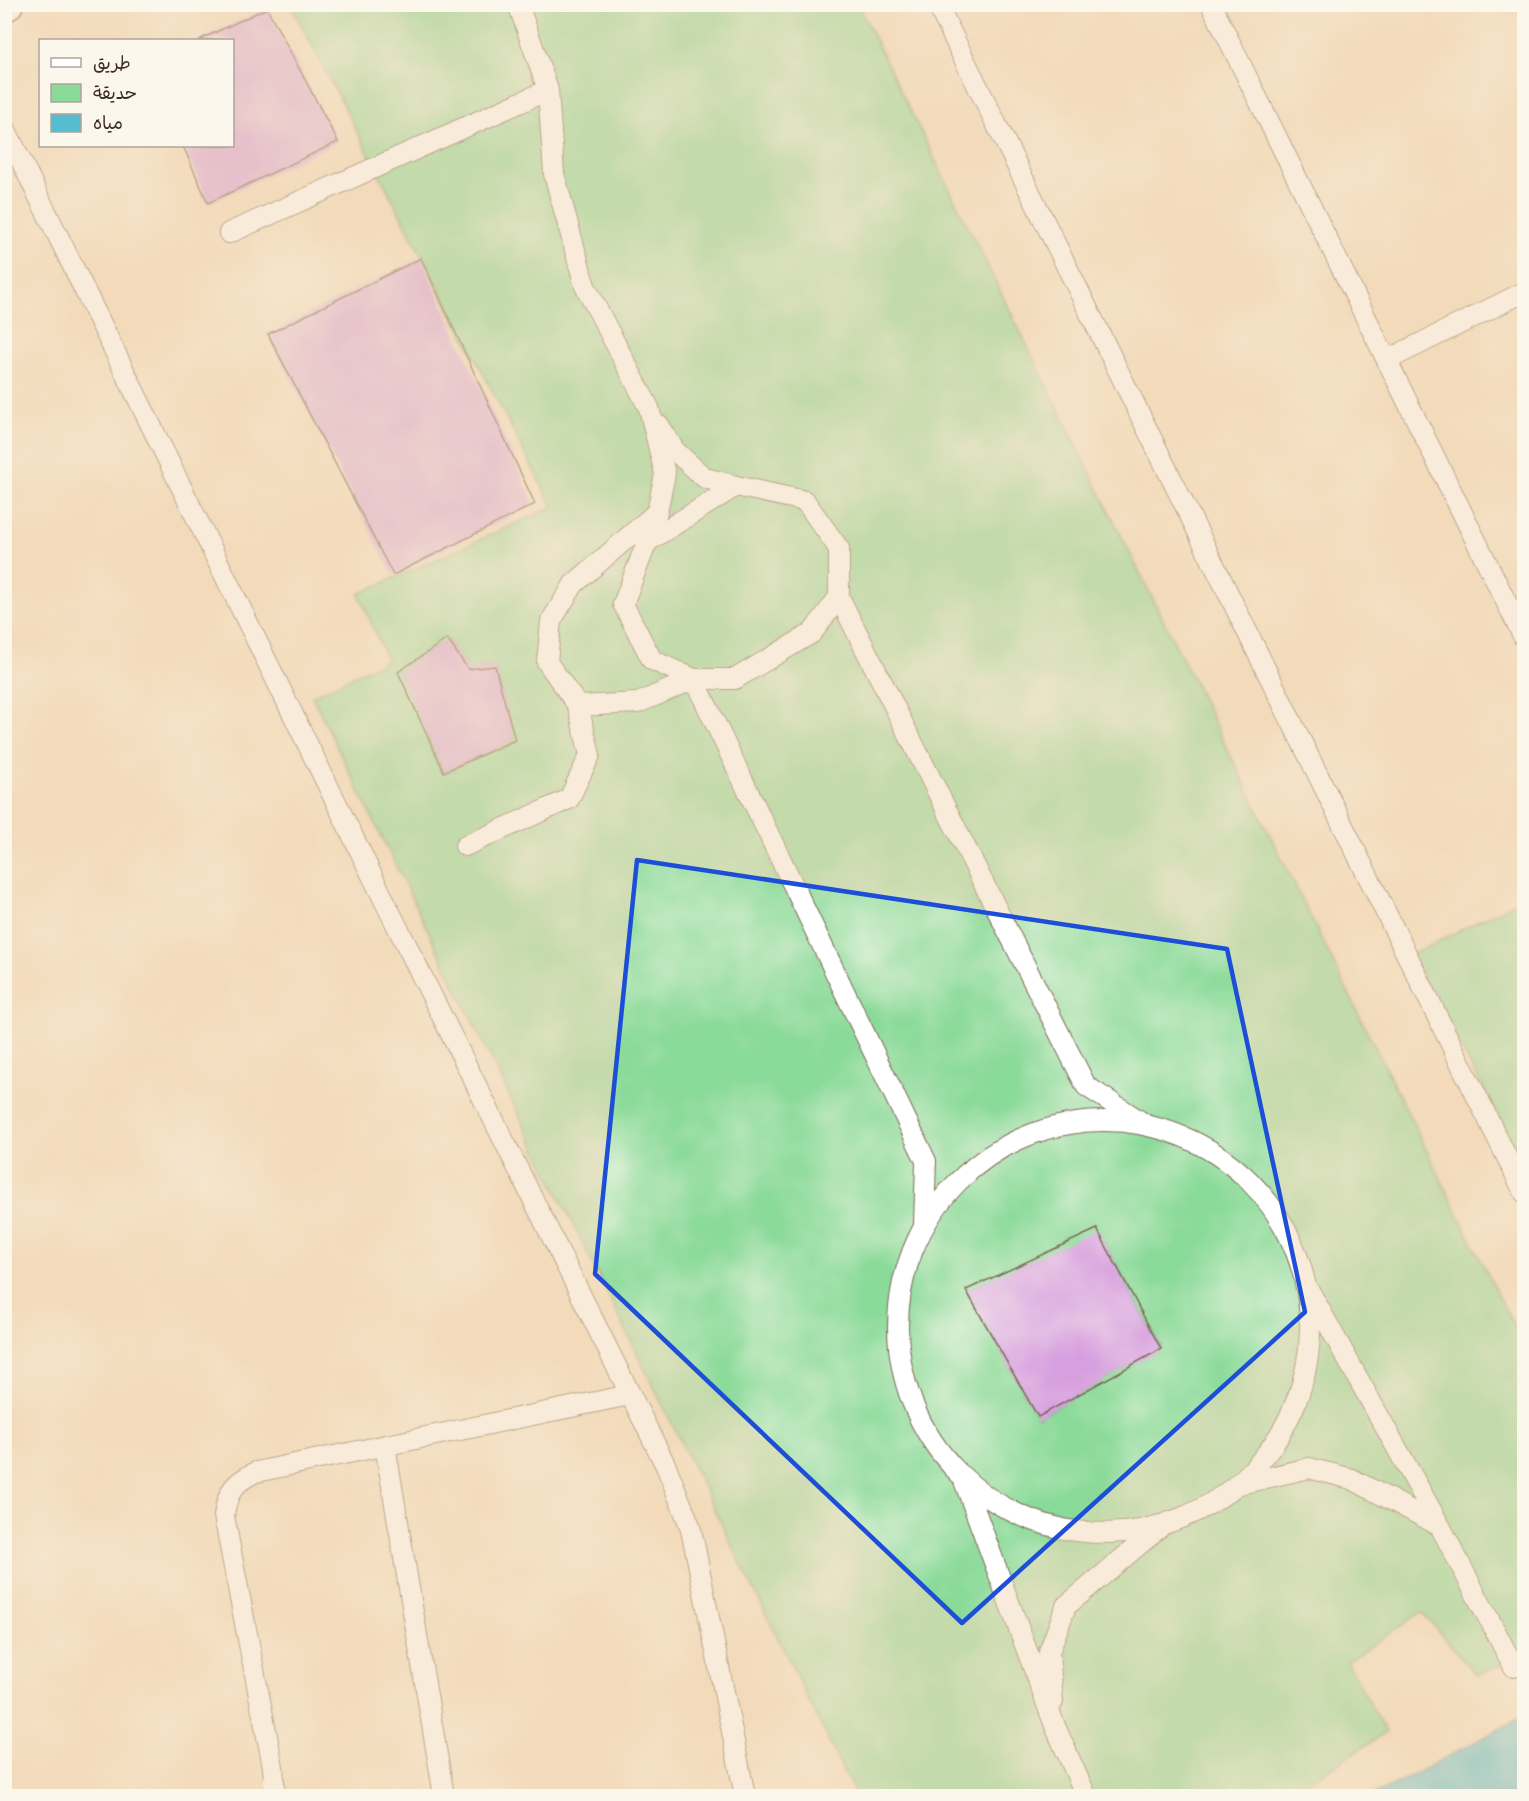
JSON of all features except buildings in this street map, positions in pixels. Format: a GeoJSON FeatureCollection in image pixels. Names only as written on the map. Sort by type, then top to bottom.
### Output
{"type":"FeatureCollection","features":[{"type":"Feature","properties":{"kind":"lane"},"geometry":{"type":"LineString","coordinates":[[518,4],[548,90],[554,174],[585,286],[648,408],[675,451],[705,478],[805,501],[839,549],[839,597],[1086,1086],[1143,1123],[1199,1142],[1248,1176],[1284,1222],[1309,1289],[1440,1526],[1514,1667]]}},
{"type":"Feature","properties":{"kind":"lane"},"geometry":{"type":"LineString","coordinates":[[937,4],[1524,1192]]}},
{"type":"Feature","properties":{"kind":"lane"},"geometry":{"type":"LineString","coordinates":[[1211,4],[1524,638]]}},
{"type":"Feature","properties":{"kind":"lane"},"geometry":{"type":"LineString","coordinates":[[229,233],[548,90]]}},
{"type":"Feature","properties":{"kind":"lane"},"geometry":{"type":"LineString","coordinates":[[4,126],[381,895],[666,1467],[690,1526],[745,1797]]}},
{"type":"Feature","properties":{"kind":"lane"},"geometry":{"type":"LineString","coordinates":[[1387,360],[1524,292]]}},
{"type":"Feature","properties":{"kind":"lane"},"geometry":{"type":"LineString","coordinates":[[648,408],[665,474],[657,512],[623,604],[652,660],[694,679],[926,1161],[924,1224],[900,1290],[899,1360],[921,1426],[964,1480],[1055,1726],[1086,1797]]}},
{"type":"Feature","properties":{"kind":"lane"},"geometry":{"type":"LineString","coordinates":[[647,542],[736,486]]}},
{"type":"Feature","properties":{"kind":"lane"},"geometry":{"type":"LineString","coordinates":[[465,846],[569,799],[590,755],[578,706],[547,662],[551,621],[573,584],[657,512]]}},
{"type":"Feature","properties":{"kind":"lane"},"geometry":{"type":"LineString","coordinates":[[578,706],[638,703],[694,679],[735,679],[812,633],[839,597]]}},
{"type":"Feature","properties":{"kind":"lane"},"geometry":{"type":"LineString","coordinates":[[924,1224],[964,1174],[1018,1139],[1079,1121],[1143,1123]]}},
{"type":"Feature","properties":{"kind":"lane"},"geometry":{"type":"LineString","coordinates":[[1055,1726],[1049,1652],[1066,1606],[1160,1527],[1202,1509],[1240,1484],[1285,1428],[1309,1361],[1309,1289]]}},
{"type":"Feature","properties":{"kind":"lane"},"geometry":{"type":"LineString","coordinates":[[275,1797],[273,1767],[224,1516],[225,1502],[232,1488],[243,1478],[256,1472],[630,1395]]}},
{"type":"Feature","properties":{"kind":"lane"},"geometry":{"type":"LineString","coordinates":[[385,1445],[444,1797]]}},
{"type":"Feature","properties":{"kind":"lane"},"geometry":{"type":"LineString","coordinates":[[1240,1484],[1309,1468],[1352,1479],[1440,1526]]}},
{"type":"Feature","properties":{"kind":"lane"},"geometry":{"type":"LineString","coordinates":[[964,1480],[1022,1518],[1091,1534],[1160,1527]]}},
{"type":"Feature","properties":{"kind":"highlighted area"},"geometry":{"type":"Polygon","coordinates":[[[637,860],[1227,949],[1305,1312],[962,1623],[595,1274],[637,860]]]}},
{"type":"Feature","properties":{"kind":"green space"},"geometry":{"type":"Polygon","coordinates":[[[291,5],[858,5],[1524,1347],[1524,1656],[1476,1675],[1422,1612],[1347,1662],[1386,1733],[1285,1796],[856,1796],[312,696],[387,660],[359,594],[553,507],[291,5]],[[447,639],[399,672],[444,772],[515,740],[495,666],[468,669],[447,639]],[[1097,1230],[967,1290],[1038,1417],[1161,1348],[1097,1230]]]}},
{"type":"Feature","properties":{"kind":"green space"},"geometry":{"type":"Polygon","coordinates":[[[1524,898],[1524,1164],[1411,955],[1524,898]]]}},
{"type":"Feature","properties":{"kind":"water"},"geometry":{"type":"Polygon","coordinates":[[[1524,1716],[1524,1796],[1373,1796],[1524,1716]]]}}]}
